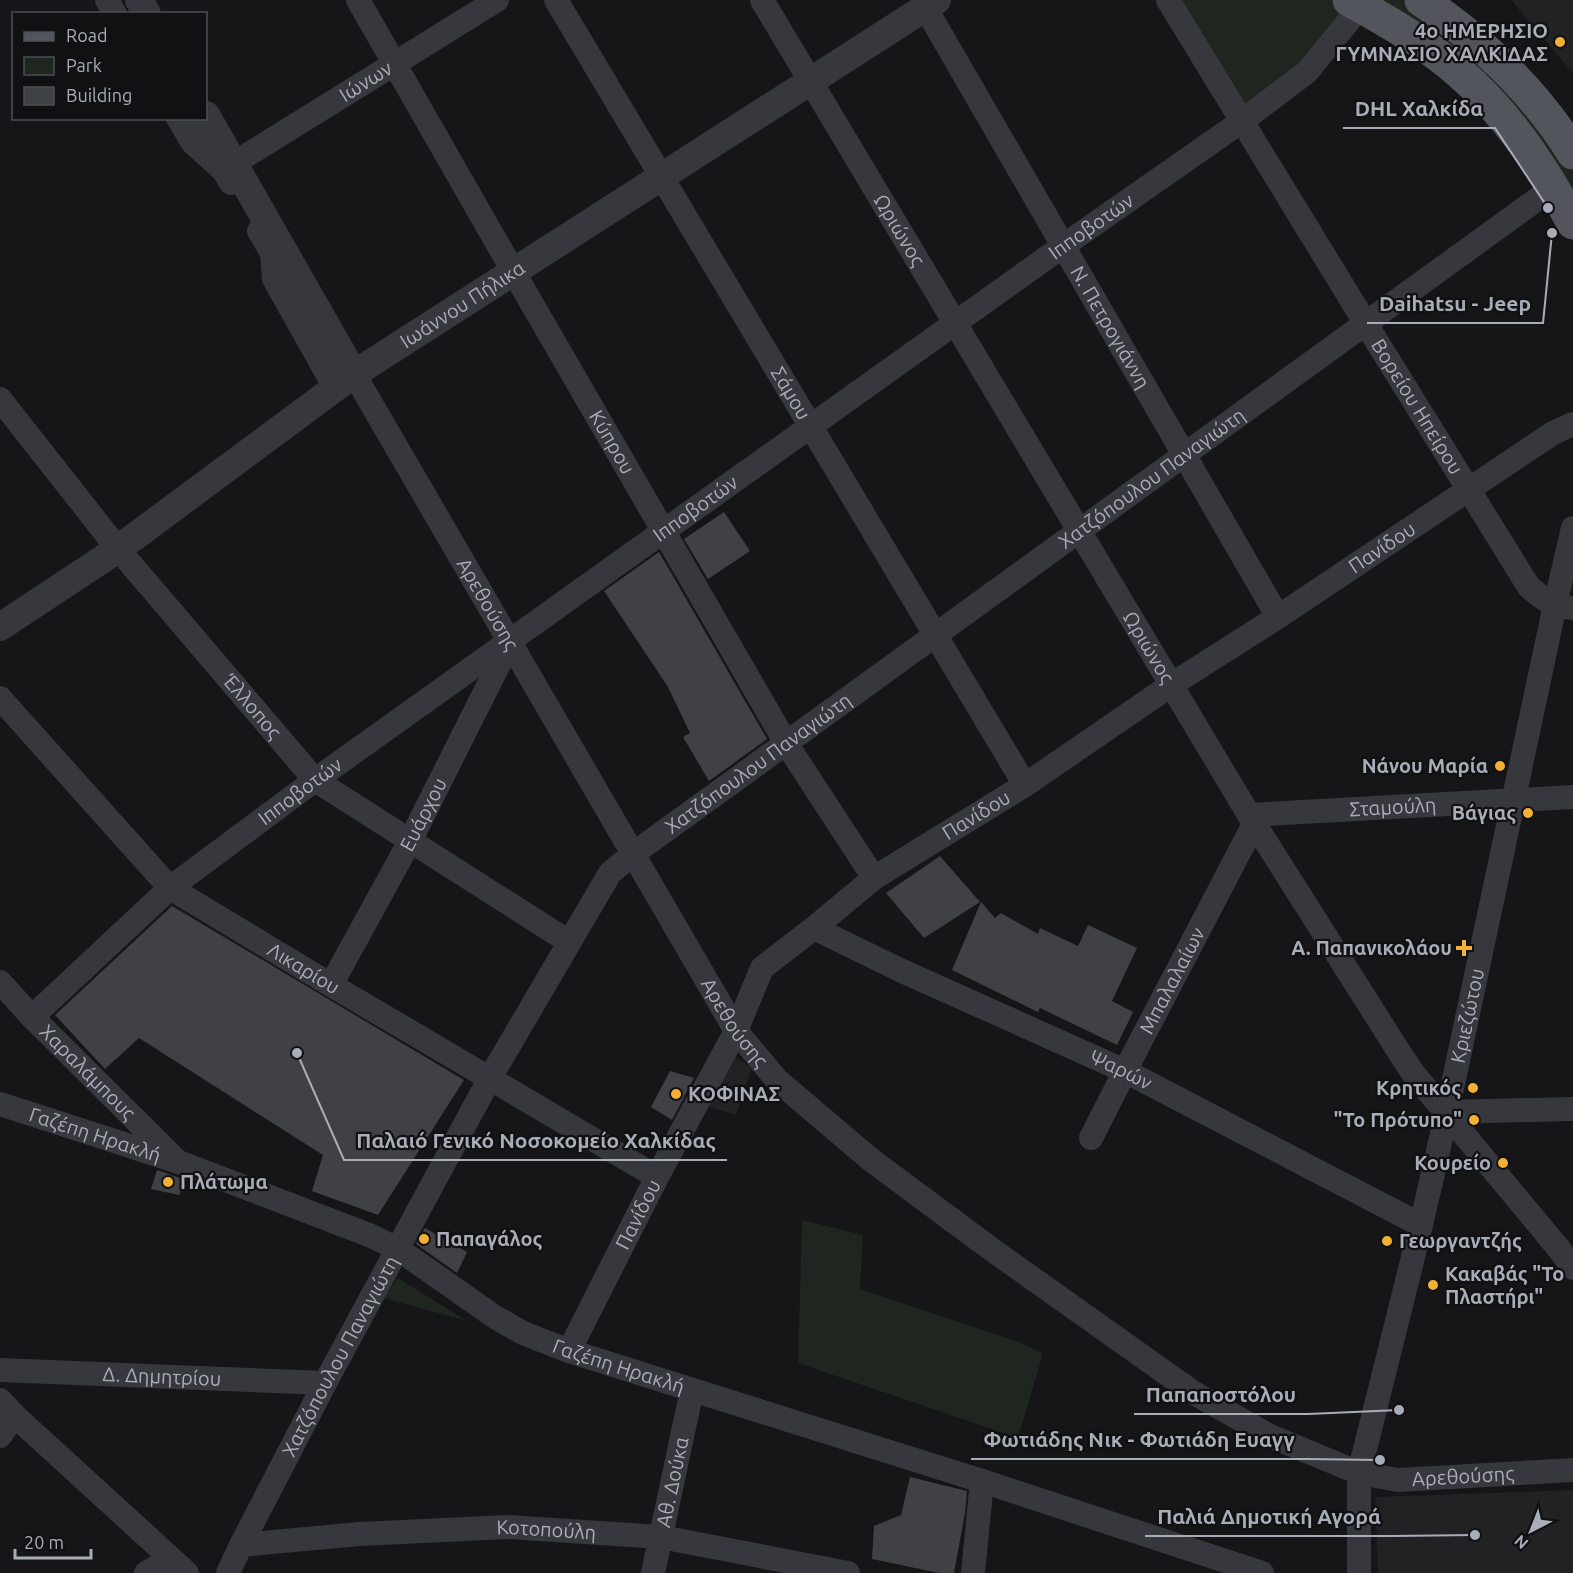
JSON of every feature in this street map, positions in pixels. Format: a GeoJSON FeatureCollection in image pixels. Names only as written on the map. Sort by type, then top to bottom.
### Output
{"type":"FeatureCollection","features":[{"type":"Feature","properties":{"kind":"main road"},"geometry":{"type":"LineString","coordinates":[[1421,0],[1481,45],[1513,76],[1542,108],[1573,153]]}},
{"type":"Feature","properties":{"kind":"main road"},"geometry":{"type":"LineString","coordinates":[[1355,3],[1419,41],[1460,73],[1488,99],[1513,129],[1554,187],[1573,223]]}},
{"type":"Feature","properties":{"kind":"street","name":"Κύπρου"},"geometry":{"type":"LineString","coordinates":[[358,0],[786,743],[874,878]]}},
{"type":"Feature","properties":{"kind":"street","name":"Ιώνων"},"geometry":{"type":"LineString","coordinates":[[229,167],[497,0]]}},
{"type":"Feature","properties":{"kind":"street","name":"Σάμου"},"geometry":{"type":"LineString","coordinates":[[556,0],[1025,785]]}},
{"type":"Feature","properties":{"kind":"street","name":"Ωριώνος"},"geometry":{"type":"LineString","coordinates":[[762,0],[1252,820],[1401,1055],[1573,1268]]}},
{"type":"Feature","properties":{"kind":"street","name":"Βορείου Ηπείρου"},"geometry":{"type":"LineString","coordinates":[[1168,0],[1529,587],[1543,599],[1564,607]]}},
{"type":"Feature","properties":{"kind":"street","name":"Ιπποβοτών"},"geometry":{"type":"LineString","coordinates":[[32,1017],[170,888],[315,780],[1063,246],[1242,121],[1307,72],[1355,3]]}},
{"type":"Feature","properties":{"kind":"street","name":"Ιωάννου Πήλικα"},"geometry":{"type":"LineString","coordinates":[[0,627],[118,549],[344,381],[931,4]]}},
{"type":"Feature","properties":{"kind":"street","name":"Ν. Πετρογιάννη"},"geometry":{"type":"LineString","coordinates":[[931,4],[1063,246],[1278,617]]}},
{"type":"Feature","properties":{"kind":"street","name":"Αρεθούσης"},"geometry":{"type":"LineString","coordinates":[[207,117],[229,167],[344,381],[510,641],[736,1031],[777,1080],[870,1159],[991,1249],[1194,1393],[1268,1435],[1359,1473],[1398,1480],[1573,1470]]}},
{"type":"Feature","properties":{"kind":"street","name":"Αρεθούσης"},"geometry":{"type":"LineString","coordinates":[[179,120],[192,142],[229,167]]}},
{"type":"Feature","properties":{"kind":"street","name":"Χατζόπουλου Παναγιώτη"},"geometry":{"type":"LineString","coordinates":[[228,1573],[325,1383],[490,1078],[610,873],[633,854],[1554,187]]}},
{"type":"Feature","properties":{"kind":"street","name":"Έλλοπος"},"geometry":{"type":"LineString","coordinates":[[0,399],[118,549],[315,780],[569,942]]}},
{"type":"Feature","properties":{"kind":"street","name":"Πανίδου"},"geometry":{"type":"LineString","coordinates":[[569,1351],[657,1177],[736,1031],[762,968],[874,878],[1025,785],[1171,685],[1563,429]]}},
{"type":"Feature","properties":{"kind":"street","name":"Κριεζώτου"},"geometry":{"type":"LineString","coordinates":[[1359,1573],[1359,1473],[1447,1112],[1513,800],[1564,607],[1573,528]]}},
{"type":"Feature","properties":{"kind":"street","name":"Ευάρχου"},"geometry":{"type":"LineString","coordinates":[[331,985],[410,841],[510,641]]}},
{"type":"Feature","properties":{"kind":"street","name":"Λικαρίου"},"geometry":{"type":"LineString","coordinates":[[0,698],[170,888],[657,1177]]}},
{"type":"Feature","properties":{"kind":"street","name":"Σταμούλη"},"geometry":{"type":"LineString","coordinates":[[1252,820],[1573,797]]}},
{"type":"Feature","properties":{"kind":"street","name":"Μπαλαλαίων"},"geometry":{"type":"LineString","coordinates":[[1091,1138],[1252,820]]}},
{"type":"Feature","properties":{"kind":"street","name":"Ψαρών"},"geometry":{"type":"LineString","coordinates":[[814,928],[900,970],[1125,1071],[1421,1225]]}},
{"type":"Feature","properties":{"kind":"street","name":"Χαραλάμπους"},"geometry":{"type":"LineString","coordinates":[[0,982],[176,1161]]}},
{"type":"Feature","properties":{"kind":"street","name":"Γαζέπη Ηρακλή"},"geometry":{"type":"LineString","coordinates":[[0,1104],[176,1161],[369,1235],[398,1249],[495,1317],[523,1333],[569,1351],[982,1481],[1262,1573]]}},
{"type":"Feature","properties":{"kind":"street"},"geometry":{"type":"LineString","coordinates":[[1447,1112],[1573,1109]]}},
{"type":"Feature","properties":{"kind":"street","name":"Δ. Δημητρίου"},"geometry":{"type":"LineString","coordinates":[[0,1370],[325,1383]]}},
{"type":"Feature","properties":{"kind":"street","name":"Αθ. Δούκα"},"geometry":{"type":"LineString","coordinates":[[653,1573],[692,1390]]}},
{"type":"Feature","properties":{"kind":"street"},"geometry":{"type":"LineString","coordinates":[[0,1436],[7,1407],[178,1566]]}},
{"type":"Feature","properties":{"kind":"street"},"geometry":{"type":"LineString","coordinates":[[973,1573],[982,1481]]}},
{"type":"Feature","properties":{"kind":"street","name":"Κοτοπούλη"},"geometry":{"type":"LineString","coordinates":[[241,1545],[359,1534],[508,1527],[661,1537],[848,1573]]}},
{"type":"Feature","properties":{"kind":"street"},"geometry":{"type":"LineString","coordinates":[[146,1573],[178,1566]]}},
{"type":"Feature","properties":{"kind":"shaded area","name":"4ο ΗΜΕΡΗΣΙΟ ΓΥΜΝΑΣΙΟ ΧΑΛΚΙΔΑΣ"},"geometry":{"type":"Polygon","coordinates":[[[1512,0],[1573,0],[1573,73],[1520,11],[1512,0]]]}},
{"type":"Feature","properties":{"kind":"shaded area"},"geometry":{"type":"Polygon","coordinates":[[[735,1057],[752,1068],[736,1115],[707,1106],[735,1057]]]}},
{"type":"Feature","properties":{"kind":"shaded area"},"geometry":{"type":"Polygon","coordinates":[[[1573,1490],[1573,1573],[1378,1573],[1375,1497],[1573,1490]]]}},
{"type":"Feature","properties":{"kind":"green space"},"geometry":{"type":"Polygon","coordinates":[[[1168,0],[1421,0],[1573,129],[1573,223],[1534,158],[1361,7],[1242,121],[1168,0]]]}},
{"type":"Feature","properties":{"kind":"green space"},"geometry":{"type":"Polygon","coordinates":[[[802,1220],[863,1235],[860,1289],[1016,1341],[1043,1353],[1018,1438],[798,1363],[802,1220]]]}},
{"type":"Feature","properties":{"kind":"green space"},"geometry":{"type":"Polygon","coordinates":[[[398,1278],[467,1321],[383,1298],[398,1278]]]}},
{"type":"Feature","properties":{"kind":"building"},"geometry":{"type":"Polygon","coordinates":[[[724,512],[750,551],[708,579],[684,539],[724,512]]]}},
{"type":"Feature","properties":{"kind":"building"},"geometry":{"type":"Polygon","coordinates":[[[659,552],[767,739],[709,781],[683,737],[690,733],[668,687],[604,591],[659,552]]]}},
{"type":"Feature","properties":{"kind":"building"},"geometry":{"type":"Polygon","coordinates":[[[940,856],[980,902],[924,938],[886,893],[940,856]]]}},
{"type":"Feature","properties":{"kind":"building"},"geometry":{"type":"Polygon","coordinates":[[[981,902],[995,918],[1001,913],[1038,934],[1040,928],[1078,946],[1088,925],[1137,948],[1112,1001],[1133,1012],[1117,1045],[1040,1008],[1038,1012],[952,970],[981,902]]]}},
{"type":"Feature","properties":{"kind":"building"},"geometry":{"type":"Polygon","coordinates":[[[172,906],[464,1080],[378,1215],[312,1191],[323,1155],[139,1038],[105,1069],[55,1015],[172,906]]]}},
{"type":"Feature","properties":{"kind":"building","name":"ΚΟΦΙΝΑΣ"},"geometry":{"type":"Polygon","coordinates":[[[670,1071],[694,1078],[672,1120],[651,1107],[670,1071]]]}},
{"type":"Feature","properties":{"kind":"building","name":"Πλάτωμα"},"geometry":{"type":"Polygon","coordinates":[[[157,1170],[185,1180],[179,1195],[151,1189],[157,1170]]]}},
{"type":"Feature","properties":{"kind":"building"},"geometry":{"type":"Polygon","coordinates":[[[425,1228],[467,1252],[457,1273],[416,1244],[425,1228]]]}},
{"type":"Feature","properties":{"kind":"building"},"geometry":{"type":"Polygon","coordinates":[[[910,1477],[967,1491],[954,1573],[939,1573],[872,1559],[874,1526],[901,1515],[910,1477]]]}},
{"type":"Feature","properties":{"kind":"place","name":"4ο ΗΜΕΡΗΣΙΟ ΓΥΜΝΑΣΙΟ ΧΑΛΚΙΔΑΣ"},"geometry":{"type":"Point","coordinates":[1560,42]}},
{"type":"Feature","properties":{"kind":"place","name":"DHL Χαλκίδα"},"geometry":{"type":"Point","coordinates":[1548,208]}},
{"type":"Feature","properties":{"kind":"place","name":"Daihatsu - Jeep"},"geometry":{"type":"Point","coordinates":[1552,233]}},
{"type":"Feature","properties":{"kind":"place","name":"Νάνου Μαρία"},"geometry":{"type":"Point","coordinates":[1500,766]}},
{"type":"Feature","properties":{"kind":"place","name":"Βάγιας"},"geometry":{"type":"Point","coordinates":[1528,813]}},
{"type":"Feature","properties":{"kind":"place","name":"Α. Παπανικολάου"},"geometry":{"type":"Point","coordinates":[1464,948]}},
{"type":"Feature","properties":{"kind":"place","name":"Παλαιό Γενικό Νοσοκομείο Χαλκίδας"},"geometry":{"type":"Point","coordinates":[297,1053]}},
{"type":"Feature","properties":{"kind":"place","name":"Κρητικός"},"geometry":{"type":"Point","coordinates":[1473,1088]}},
{"type":"Feature","properties":{"kind":"place","name":"ΚΟΦΙΝΑΣ"},"geometry":{"type":"Point","coordinates":[676,1094]}},
{"type":"Feature","properties":{"kind":"place","name":"\"Το Πρότυπο\""},"geometry":{"type":"Point","coordinates":[1474,1120]}},
{"type":"Feature","properties":{"kind":"place","name":"Κουρείο"},"geometry":{"type":"Point","coordinates":[1503,1163]}},
{"type":"Feature","properties":{"kind":"place","name":"Πλάτωμα"},"geometry":{"type":"Point","coordinates":[168,1182]}},
{"type":"Feature","properties":{"kind":"place","name":"Παπαγάλος"},"geometry":{"type":"Point","coordinates":[424,1239]}},
{"type":"Feature","properties":{"kind":"place","name":"Γεωργαντζής"},"geometry":{"type":"Point","coordinates":[1387,1241]}},
{"type":"Feature","properties":{"kind":"place","name":"Κακαβάς \"Το Πλαστήρι\""},"geometry":{"type":"Point","coordinates":[1433,1285]}},
{"type":"Feature","properties":{"kind":"place","name":"Παπαποστόλου"},"geometry":{"type":"Point","coordinates":[1399,1410]}},
{"type":"Feature","properties":{"kind":"place","name":"Φωτιάδης Νικ - Φωτιάδη Ευαγγ"},"geometry":{"type":"Point","coordinates":[1380,1460]}},
{"type":"Feature","properties":{"kind":"place","name":"Παλιά Δημοτική Αγορά"},"geometry":{"type":"Point","coordinates":[1475,1535]}}]}
